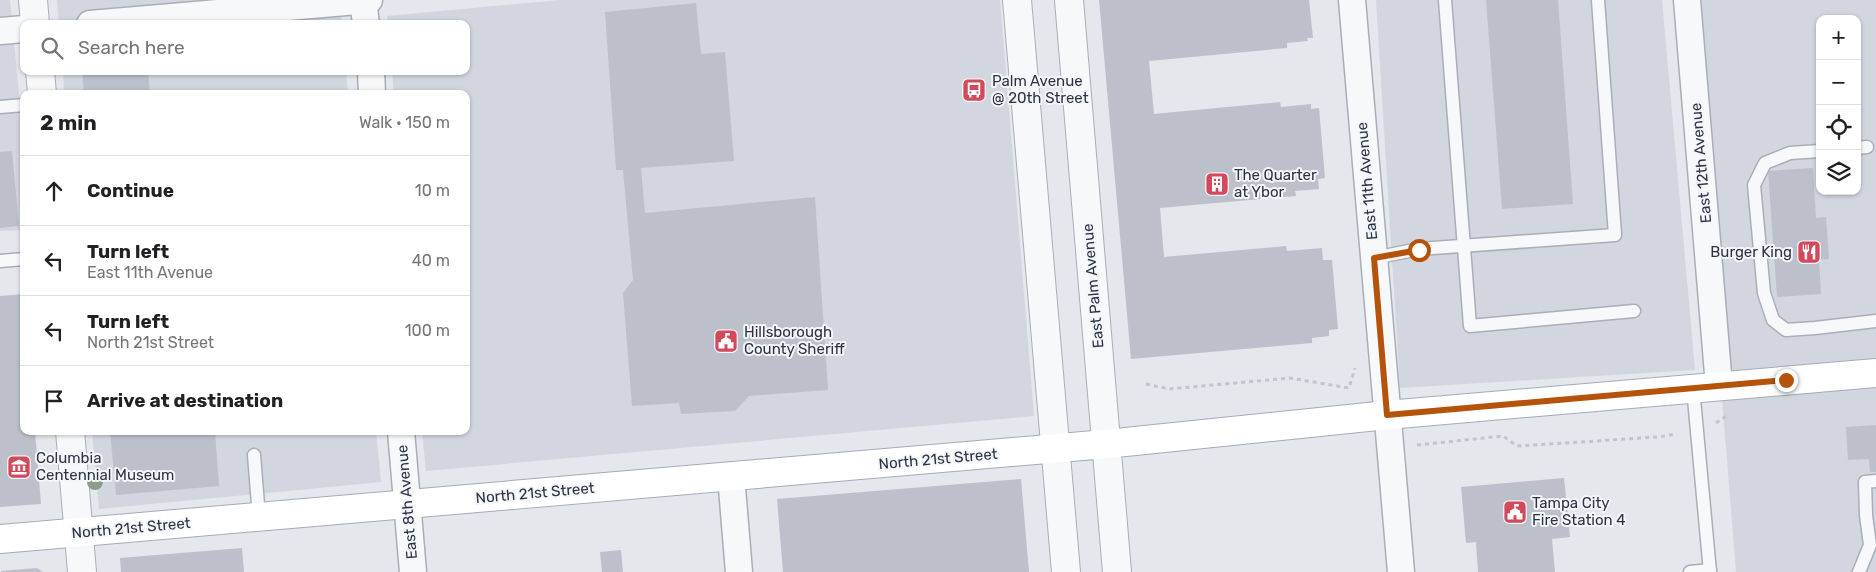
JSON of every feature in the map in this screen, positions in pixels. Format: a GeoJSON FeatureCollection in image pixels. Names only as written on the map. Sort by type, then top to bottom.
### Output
{"type":"FeatureCollection","features":[{"type":"Feature","properties":{"kind":"main road","name":"North 21st Street"},"geometry":{"type":"LineString","coordinates":[[0,539],[1055,449],[1387,415],[1876,373]]}},
{"type":"Feature","properties":{"kind":"street"},"geometry":{"type":"LineString","coordinates":[[33,0],[35,20]]}},
{"type":"Feature","properties":{"kind":"street"},"geometry":{"type":"LineString","coordinates":[[363,0],[366,20]]}},
{"type":"Feature","properties":{"kind":"street"},"geometry":{"type":"LineString","coordinates":[[136,20],[369,0]]}},
{"type":"Feature","properties":{"kind":"street"},"geometry":{"type":"LineString","coordinates":[[1017,0],[1066,572]]}},
{"type":"Feature","properties":{"kind":"street","name":"East Palm Avenue"},"geometry":{"type":"LineString","coordinates":[[1069,0],[1117,572]]}},
{"type":"Feature","properties":{"kind":"street","name":"East 11th Avenue"},"geometry":{"type":"LineString","coordinates":[[1352,0],[1401,572]]}},
{"type":"Feature","properties":{"kind":"street","name":"East 12th Avenue"},"geometry":{"type":"LineString","coordinates":[[1686,0],[1706,387]]}},
{"type":"Feature","properties":{"kind":"street"},"geometry":{"type":"LineString","coordinates":[[0,31],[20,29]]}},
{"type":"Feature","properties":{"kind":"street"},"geometry":{"type":"LineString","coordinates":[[40,75],[42,90]]}},
{"type":"Feature","properties":{"kind":"street"},"geometry":{"type":"LineString","coordinates":[[371,75],[372,90]]}},
{"type":"Feature","properties":{"kind":"street"},"geometry":{"type":"LineString","coordinates":[[70,435],[82,572]]}},
{"type":"Feature","properties":{"kind":"street","name":"East 8th Avenue"},"geometry":{"type":"LineString","coordinates":[[401,435],[413,572]]}},
{"type":"Feature","properties":{"kind":"street"},"geometry":{"type":"LineString","coordinates":[[731,476],[739,572]]}},
{"type":"Feature","properties":{"kind":"lane"},"geometry":{"type":"LineString","coordinates":[[1445,0],[1470,326],[1634,311]]}},
{"type":"Feature","properties":{"kind":"lane"},"geometry":{"type":"LineString","coordinates":[[1374,258],[1419,250],[1616,235],[1598,0]]}},
{"type":"Feature","properties":{"kind":"lane"},"geometry":{"type":"LineString","coordinates":[[0,107],[20,105]]}},
{"type":"Feature","properties":{"kind":"lane"},"geometry":{"type":"LineString","coordinates":[[1816,150],[1790,153],[1765,163],[1754,185],[1764,293],[1773,320],[1786,330],[1876,321]]}},
{"type":"Feature","properties":{"kind":"lane"},"geometry":{"type":"LineString","coordinates":[[0,261],[20,259]]}},
{"type":"Feature","properties":{"kind":"lane"},"geometry":{"type":"LineString","coordinates":[[1690,572],[1710,571],[1698,430],[1706,387]]}},
{"type":"Feature","properties":{"kind":"lane"},"geometry":{"type":"LineString","coordinates":[[254,455],[260,517]]}},
{"type":"Feature","properties":{"kind":"lane"},"geometry":{"type":"LineString","coordinates":[[1859,572],[1870,545],[1866,515],[1866,482],[1876,481]]}},
{"type":"Feature","properties":{"kind":"path"},"geometry":{"type":"LineString","coordinates":[[1146,384],[1169,389],[1290,378],[1349,388],[1356,364]]}},
{"type":"Feature","properties":{"kind":"path"},"geometry":{"type":"LineString","coordinates":[[1414,445],[1503,436],[1516,446],[1658,437],[1708,428],[1730,414]]}},
{"type":"Feature","properties":{"kind":"shaded area"},"geometry":{"type":"Polygon","coordinates":[[[0,0],[10,0],[20,104],[20,230],[0,231],[0,0]]]}},
{"type":"Feature","properties":{"kind":"shaded area"},"geometry":{"type":"Polygon","coordinates":[[[57,0],[340,0],[342,20],[59,20],[57,0]]]}},
{"type":"Feature","properties":{"kind":"shaded area"},"geometry":{"type":"Polygon","coordinates":[[[560,0],[1000,0],[1034,416],[426,471],[422,435],[470,435],[470,90],[394,90],[392,75],[470,75],[470,20],[388,20],[387,16],[560,0]]]}},
{"type":"Feature","properties":{"kind":"shaded area"},"geometry":{"type":"Polygon","coordinates":[[[1376,0],[1662,0],[1695,370],[1400,388],[1376,0]]]}},
{"type":"Feature","properties":{"kind":"shaded area"},"geometry":{"type":"Polygon","coordinates":[[[1690,0],[1876,0],[1876,572],[1736,572],[1690,0]]]}},
{"type":"Feature","properties":{"kind":"shaded area"},"geometry":{"type":"Polygon","coordinates":[[[63,75],[346,75],[348,90],[64,90],[63,75]]]}},
{"type":"Feature","properties":{"kind":"shaded area"},"geometry":{"type":"Polygon","coordinates":[[[92,435],[376,435],[381,482],[99,509],[92,435]]]}},
{"type":"Feature","properties":{"kind":"building","name":"The Quarter at Ybor"},"geometry":{"type":"Polygon","coordinates":[[[1099,0],[1309,0],[1313,38],[1307,38],[1308,41],[1287,43],[1287,48],[1149,61],[1154,114],[1280,102],[1281,107],[1311,104],[1311,109],[1319,108],[1325,178],[1318,179],[1319,189],[1295,191],[1296,196],[1160,208],[1164,257],[1286,246],[1287,251],[1322,248],[1323,260],[1332,260],[1338,329],[1329,330],[1329,336],[1312,338],[1312,343],[1131,359],[1099,0]]]}},
{"type":"Feature","properties":{"kind":"building"},"geometry":{"type":"Polygon","coordinates":[[[1486,0],[1558,0],[1573,204],[1502,209],[1486,0]]]}},
{"type":"Feature","properties":{"kind":"building","name":"Hillsborough County Sheriff"},"geometry":{"type":"Polygon","coordinates":[[[696,3],[701,54],[725,52],[734,161],[641,168],[645,213],[815,197],[828,390],[749,396],[735,411],[681,414],[679,403],[632,406],[623,293],[633,280],[623,170],[616,170],[605,12],[696,3]]]}},
{"type":"Feature","properties":{"kind":"building"},"geometry":{"type":"Polygon","coordinates":[[[82,75],[148,75],[150,90],[84,90],[82,75]]]}},
{"type":"Feature","properties":{"kind":"building"},"geometry":{"type":"Polygon","coordinates":[[[12,151],[19,226],[0,228],[0,152],[12,151]]]}},
{"type":"Feature","properties":{"kind":"building"},"geometry":{"type":"Polygon","coordinates":[[[1813,168],[1816,218],[1826,217],[1829,259],[1819,260],[1821,294],[1777,297],[1768,171],[1813,168]]]}},
{"type":"Feature","properties":{"kind":"building"},"geometry":{"type":"Polygon","coordinates":[[[20,294],[20,435],[35,435],[41,504],[0,507],[0,296],[20,294]]]}},
{"type":"Feature","properties":{"kind":"building"},"geometry":{"type":"Polygon","coordinates":[[[1876,425],[1876,472],[1870,472],[1869,459],[1848,460],[1846,427],[1876,425]]]}},
{"type":"Feature","properties":{"kind":"building"},"geometry":{"type":"Polygon","coordinates":[[[110,435],[215,435],[219,486],[116,495],[110,435]]]}},
{"type":"Feature","properties":{"kind":"building","name":"Tampa City Fire Station 4"},"geometry":{"type":"Polygon","coordinates":[[[1564,478],[1570,537],[1552,539],[1555,572],[1478,572],[1476,542],[1466,543],[1461,487],[1564,478]]]}},
{"type":"Feature","properties":{"kind":"building"},"geometry":{"type":"Polygon","coordinates":[[[1021,479],[1029,572],[783,572],[777,499],[1021,479]]]}},
{"type":"Feature","properties":{"kind":"building"},"geometry":{"type":"Polygon","coordinates":[[[242,548],[244,572],[121,572],[120,558],[242,548]]]}},
{"type":"Feature","properties":{"kind":"building"},"geometry":{"type":"Polygon","coordinates":[[[621,550],[623,572],[602,572],[600,552],[621,550]]]}},
{"type":"Feature","properties":{"kind":"building"},"geometry":{"type":"Polygon","coordinates":[[[37,568],[43,572],[1,572],[1,571],[37,568]]]}},
{"type":"Feature","properties":{"kind":"place","name":"Palm Avenue @ 20th Street"},"geometry":{"type":"Point","coordinates":[974,90]}},
{"type":"Feature","properties":{"kind":"place","name":"The Quarter at Ybor"},"geometry":{"type":"Point","coordinates":[1217,184]}},
{"type":"Feature","properties":{"kind":"place","name":"Burger King"},"geometry":{"type":"Point","coordinates":[1809,252]}},
{"type":"Feature","properties":{"kind":"place","name":"Hillsborough County Sheriff"},"geometry":{"type":"Point","coordinates":[726,341]}},
{"type":"Feature","properties":{"kind":"place","name":"Columbia Centennial Museum"},"geometry":{"type":"Point","coordinates":[19,467]}},
{"type":"Feature","properties":{"kind":"place","name":"Tampa City Fire Station 4"},"geometry":{"type":"Point","coordinates":[1515,512]}},
{"type":"Feature","properties":{"kind":"route"},"geometry":{"type":"LineString","coordinates":[[1419,250],[1374,258],[1387,415],[1786,380]]}}]}
